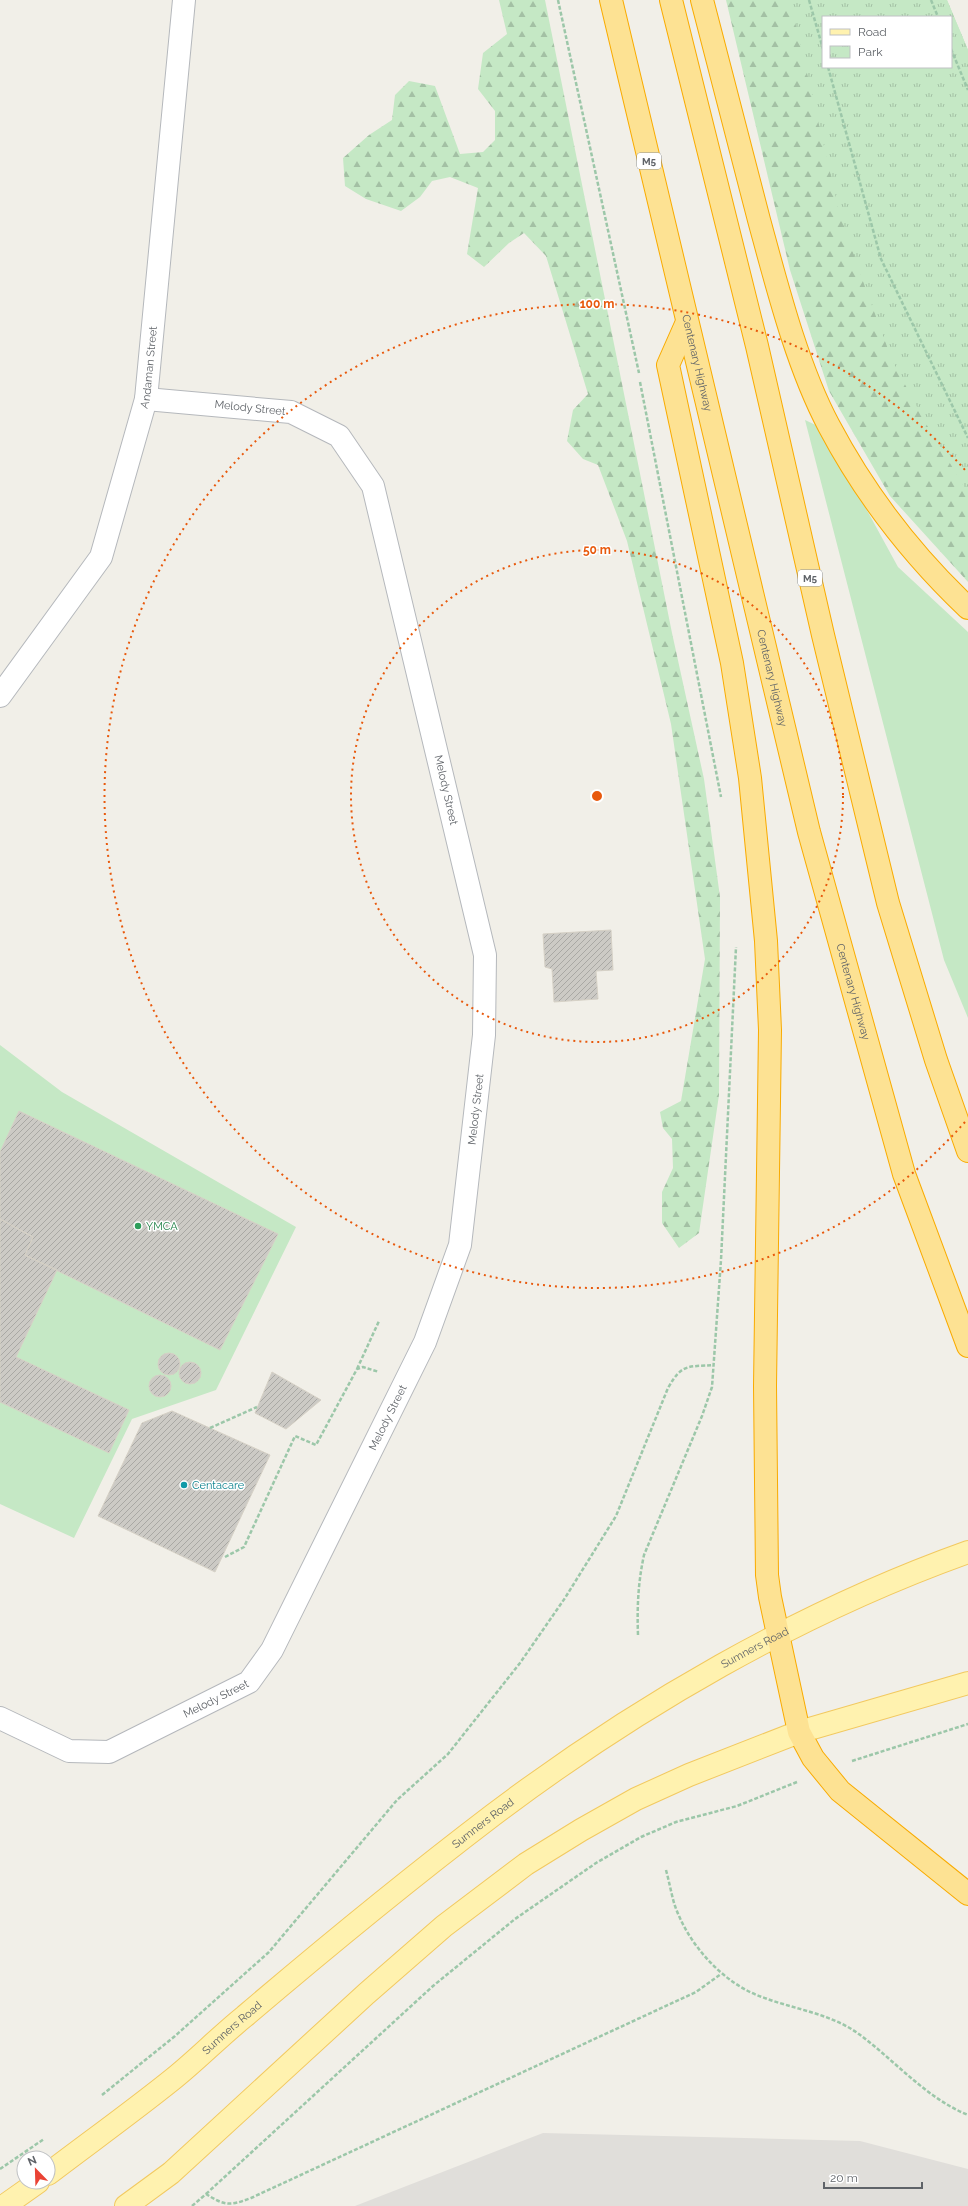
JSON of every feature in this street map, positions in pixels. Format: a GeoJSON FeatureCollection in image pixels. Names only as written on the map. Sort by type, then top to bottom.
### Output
{"type":"FeatureCollection","features":[{"type":"Feature","properties":{"kind":"highway","name":"Centenary Highway"},"geometry":{"type":"LineString","coordinates":[[611,0],[809,832],[904,1174],[968,1346]]}},
{"type":"Feature","properties":{"kind":"highway","name":"M5"},"geometry":{"type":"LineString","coordinates":[[671,0],[757,346],[823,635],[888,904],[936,1060],[968,1151]]}},
{"type":"Feature","properties":{"kind":"highway"},"geometry":{"type":"LineString","coordinates":[[702,0],[773,273],[809,381],[825,417],[856,473],[882,512],[912,550],[968,608]]}},
{"type":"Feature","properties":{"kind":"highway"},"geometry":{"type":"LineString","coordinates":[[687,322],[668,365],[732,663],[750,778],[766,941],[770,1030],[765,1386],[767,1575],[777,1636],[799,1732],[822,1772],[840,1791],[968,1894]]}},
{"type":"Feature","properties":{"kind":"main road","name":"Sumners Road"},"geometry":{"type":"LineString","coordinates":[[56,2168],[174,2078],[248,2013],[426,1867],[495,1813],[566,1762],[640,1714],[777,1636],[859,1595],[963,1553]]}},
{"type":"Feature","properties":{"kind":"main road"},"geometry":{"type":"LineString","coordinates":[[126,2206],[171,2173],[366,1994],[444,1926],[526,1864],[580,1830],[636,1799],[689,1775],[799,1732],[968,1683]]}},
{"type":"Feature","properties":{"kind":"main road"},"geometry":{"type":"LineString","coordinates":[[4,2206],[27,2190]]}},
{"type":"Feature","properties":{"kind":"street","name":"Andaman Street"},"geometry":{"type":"LineString","coordinates":[[0,696],[101,557],[146,399],[184,0]]}},
{"type":"Feature","properties":{"kind":"street","name":"Melody Street"},"geometry":{"type":"LineString","coordinates":[[0,1718],[69,1751],[109,1752],[249,1682],[263,1663],[272,1650],[425,1342],[460,1245],[484,1035],[485,955],[373,486],[339,436],[292,412],[146,399]]}},
{"type":"Feature","properties":{"kind":"path"},"geometry":{"type":"LineString","coordinates":[[558,0],[632,337],[722,803]]}},
{"type":"Feature","properties":{"kind":"path"},"geometry":{"type":"LineString","coordinates":[[810,0],[822,45]]}},
{"type":"Feature","properties":{"kind":"path"},"geometry":{"type":"LineString","coordinates":[[931,0],[938,16]]}},
{"type":"Feature","properties":{"kind":"path"},"geometry":{"type":"LineString","coordinates":[[952,51],[968,90]]}},
{"type":"Feature","properties":{"kind":"path"},"geometry":{"type":"LineString","coordinates":[[828,68],[881,258],[968,438]]}},
{"type":"Feature","properties":{"kind":"path"},"geometry":{"type":"LineString","coordinates":[[638,1635],[636,1602],[644,1555],[702,1416],[712,1387],[730,1093],[736,940]]}},
{"type":"Feature","properties":{"kind":"path"},"geometry":{"type":"LineString","coordinates":[[225,1557],[244,1546],[295,1436],[316,1445],[357,1369],[379,1321]]}},
{"type":"Feature","properties":{"kind":"path"},"geometry":{"type":"LineString","coordinates":[[97,2099],[175,2036],[268,1952],[397,1800],[448,1754],[520,1662],[561,1605],[616,1516],[668,1388],[676,1374],[687,1367],[714,1365]]}},
{"type":"Feature","properties":{"kind":"path"},"geometry":{"type":"LineString","coordinates":[[357,1369],[363,1367],[379,1372]]}},
{"type":"Feature","properties":{"kind":"path"},"geometry":{"type":"LineString","coordinates":[[210,1428],[257,1407]]}},
{"type":"Feature","properties":{"kind":"path"},"geometry":{"type":"LineString","coordinates":[[192,2206],[433,1986],[515,1919],[596,1863],[641,1837],[676,1822],[737,1806],[822,1772],[875,1753],[968,1724]]}},
{"type":"Feature","properties":{"kind":"path"},"geometry":{"type":"LineString","coordinates":[[666,1870],[674,1904],[690,1936],[721,1974],[761,1997],[835,2021],[856,2032],[916,2084],[968,2115]]}},
{"type":"Feature","properties":{"kind":"path"},"geometry":{"type":"LineString","coordinates":[[206,2194],[221,2204],[236,2204],[251,2198],[696,1992],[721,1974]]}},
{"type":"Feature","properties":{"kind":"path"},"geometry":{"type":"LineString","coordinates":[[0,2170],[48,2136]]}},
{"type":"Feature","properties":{"kind":"shaded area"},"geometry":{"type":"Polygon","coordinates":[[[543,2133],[860,2141],[968,2169],[968,2206],[355,2206],[543,2133]]]}},
{"type":"Feature","properties":{"kind":"green space"},"geometry":{"type":"Polygon","coordinates":[[[499,0],[545,0],[672,633],[704,779],[720,897],[719,1095],[699,1233],[679,1248],[662,1223],[662,1192],[673,1168],[672,1139],[663,1128],[660,1112],[681,1101],[705,959],[671,724],[627,541],[598,465],[583,459],[567,441],[573,410],[588,394],[546,256],[524,233],[509,243],[484,267],[467,254],[478,188],[450,177],[432,181],[420,197],[401,211],[366,199],[345,186],[343,158],[369,135],[392,120],[395,95],[409,81],[435,86],[460,154],[483,152],[495,140],[495,111],[478,89],[483,53],[507,34],[499,0]]]}},
{"type":"Feature","properties":{"kind":"green space"},"geometry":{"type":"Polygon","coordinates":[[[726,0],[947,0],[968,50],[968,582],[890,496],[829,391],[790,270],[726,0]]]}},
{"type":"Feature","properties":{"kind":"green space"},"geometry":{"type":"Polygon","coordinates":[[[790,0],[947,0],[968,50],[968,493],[925,422],[892,360],[839,211],[790,0]]]}},
{"type":"Feature","properties":{"kind":"green space"},"geometry":{"type":"Polygon","coordinates":[[[805,420],[822,428],[898,567],[968,632],[968,1018],[944,960],[805,420]]]}},
{"type":"Feature","properties":{"kind":"green space"},"geometry":{"type":"Polygon","coordinates":[[[0,1045],[62,1092],[296,1227],[216,1390],[132,1419],[74,1538],[0,1504],[0,1045]]]}},
{"type":"Feature","properties":{"kind":"building"},"geometry":{"type":"Polygon","coordinates":[[[611,930],[613,970],[596,971],[598,999],[554,1002],[552,969],[545,967],[543,934],[611,930]]]}},
{"type":"Feature","properties":{"kind":"building","name":"YMCA"},"geometry":{"type":"Polygon","coordinates":[[[19,1111],[278,1234],[220,1350],[25,1255],[33,1237],[0,1219],[0,1152],[19,1111]]]}},
{"type":"Feature","properties":{"kind":"building"},"geometry":{"type":"Polygon","coordinates":[[[0,1219],[33,1237],[25,1255],[57,1270],[16,1357],[129,1410],[109,1453],[0,1402],[0,1219]]]}},
{"type":"Feature","properties":{"kind":"building"},"geometry":{"type":"Polygon","coordinates":[[[169,1353],[177,1356],[180,1364],[177,1372],[169,1375],[161,1372],[158,1364],[161,1356],[169,1353]]]}},
{"type":"Feature","properties":{"kind":"building"},"geometry":{"type":"Polygon","coordinates":[[[190,1362],[198,1365],[201,1373],[198,1381],[190,1384],[182,1381],[179,1373],[182,1365],[190,1362]]]}},
{"type":"Feature","properties":{"kind":"building"},"geometry":{"type":"Polygon","coordinates":[[[272,1372],[321,1400],[286,1429],[255,1413],[272,1372]]]}},
{"type":"Feature","properties":{"kind":"building"},"geometry":{"type":"Polygon","coordinates":[[[160,1375],[168,1378],[171,1386],[168,1394],[160,1397],[152,1394],[149,1386],[152,1378],[160,1375]]]}},
{"type":"Feature","properties":{"kind":"building","name":"Centacare"},"geometry":{"type":"Polygon","coordinates":[[[172,1411],[270,1455],[215,1572],[98,1516],[142,1423],[172,1411]]]}},
{"type":"Feature","properties":{"kind":"place","name":"YMCA"},"geometry":{"type":"Point","coordinates":[138,1226]}},
{"type":"Feature","properties":{"kind":"place","name":"Centacare"},"geometry":{"type":"Point","coordinates":[184,1485]}}]}
